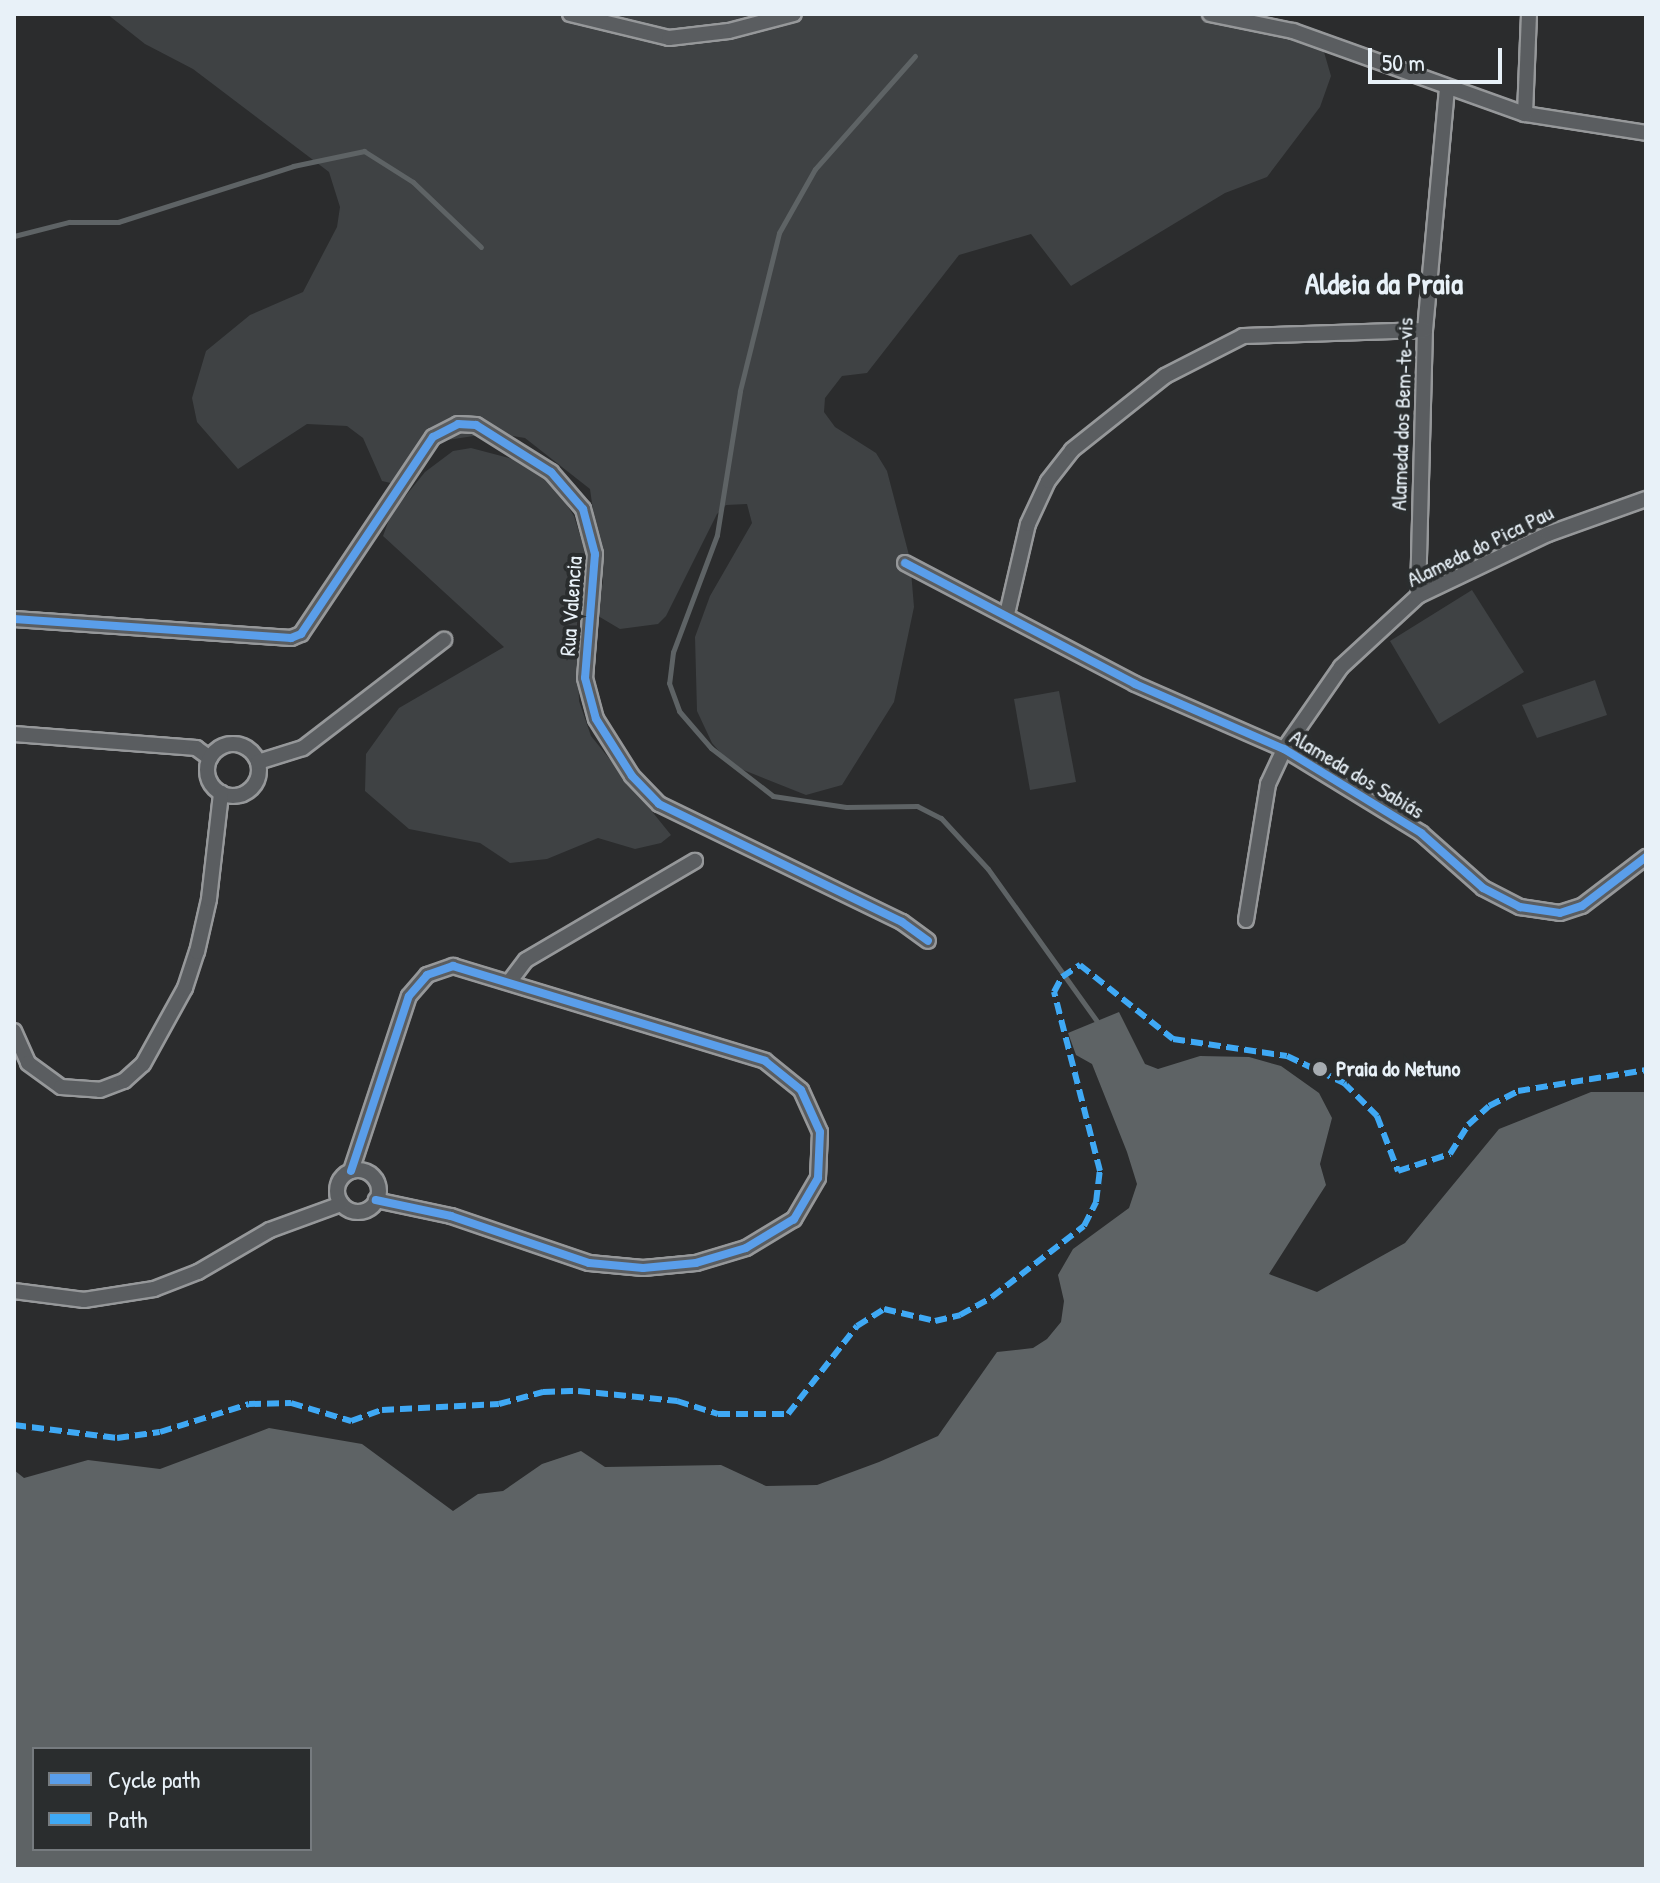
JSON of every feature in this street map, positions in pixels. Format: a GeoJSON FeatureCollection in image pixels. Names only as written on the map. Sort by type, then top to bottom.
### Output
{"type":"FeatureCollection","features":[{"type":"Feature","properties":{"kind":"street"},"geometry":{"type":"LineString","coordinates":[[570,14],[669,38],[729,31],[794,14]]}},
{"type":"Feature","properties":{"kind":"street"},"geometry":{"type":"LineString","coordinates":[[1210,14],[1306,35],[1447,90],[1525,114],[1646,133]]}},
{"type":"Feature","properties":{"kind":"street"},"geometry":{"type":"LineString","coordinates":[[1525,114],[1529,14]]}},
{"type":"Feature","properties":{"kind":"street","name":"Alameda dos Bem-te-vis"},"geometry":{"type":"LineString","coordinates":[[1418,596],[1425,330],[1447,90]]}},
{"type":"Feature","properties":{"kind":"street"},"geometry":{"type":"LineString","coordinates":[[1007,614],[1028,524],[1048,481],[1072,450],[1165,376],[1243,336],[1425,330]]}},
{"type":"Feature","properties":{"kind":"street","name":"Rua Valencia"},"geometry":{"type":"LineString","coordinates":[[14,619],[291,638],[301,634],[433,437],[458,424],[476,425],[551,472],[583,509],[595,554],[585,678],[596,719],[632,776],[659,804],[902,922],[928,941]]}},
{"type":"Feature","properties":{"kind":"street","name":"Alameda do Pica Pau"},"geometry":{"type":"LineString","coordinates":[[1246,920],[1265,796],[1284,749],[1341,667],[1418,596],[1548,534],[1646,499]]}},
{"type":"Feature","properties":{"kind":"street","name":"Alameda dos Sabiás"},"geometry":{"type":"LineString","coordinates":[[905,563],[1135,684],[1284,749],[1421,833],[1483,888],[1520,907],[1560,913],[1582,906],[1646,857]]}},
{"type":"Feature","properties":{"kind":"street"},"geometry":{"type":"LineString","coordinates":[[258,762],[303,748],[444,640]]}},
{"type":"Feature","properties":{"kind":"street"},"geometry":{"type":"LineString","coordinates":[[14,734],[196,748],[210,758]]}},
{"type":"Feature","properties":{"kind":"street"},"geometry":{"type":"LineString","coordinates":[[210,758],[235,744],[253,753],[258,762],[250,790],[221,793]]}},
{"type":"Feature","properties":{"kind":"street"},"geometry":{"type":"LineString","coordinates":[[14,1031],[28,1063],[61,1087],[87,1091],[113,1086],[143,1064],[185,988],[209,899],[221,793],[208,778],[210,758]]}},
{"type":"Feature","properties":{"kind":"street"},"geometry":{"type":"LineString","coordinates":[[510,981],[526,960],[695,861]]}},
{"type":"Feature","properties":{"kind":"street"},"geometry":{"type":"LineString","coordinates":[[14,1291],[84,1300],[154,1289],[198,1272],[270,1230],[341,1204],[356,1212],[376,1200],[451,1216],[562,1257],[643,1268],[696,1263],[746,1248],[783,1229],[805,1206],[818,1178],[820,1132],[810,1103],[778,1069],[510,981],[453,966],[427,975],[414,988],[351,1171],[339,1181],[341,1204]]}},
{"type":"Feature","properties":{"kind":"street"},"geometry":{"type":"LineString","coordinates":[[351,1171],[374,1177],[376,1200]]}},
{"type":"Feature","properties":{"kind":"shaded area"},"geometry":{"type":"Polygon","coordinates":[[[107,14],[1248,14],[1313,41],[1324,52],[1331,76],[1320,107],[1267,177],[1225,193],[1071,286],[1031,234],[959,255],[867,373],[842,376],[825,398],[824,412],[835,427],[876,453],[887,471],[910,559],[914,607],[894,702],[842,785],[806,795],[731,765],[712,743],[697,711],[695,637],[710,596],[752,523],[747,504],[726,505],[717,514],[666,616],[658,624],[620,629],[593,613],[603,583],[590,489],[525,438],[493,433],[441,441],[420,470],[395,484],[382,481],[363,438],[347,426],[307,424],[238,469],[197,422],[192,398],[206,351],[250,315],[303,292],[337,227],[340,207],[329,172],[193,69],[145,44],[107,14]]]}},
{"type":"Feature","properties":{"kind":"shaded area"},"geometry":{"type":"Polygon","coordinates":[[[471,448],[524,462],[554,485],[574,516],[585,551],[577,624],[579,701],[591,736],[671,835],[661,843],[635,849],[598,838],[547,859],[510,863],[480,843],[409,829],[365,791],[366,754],[399,708],[504,647],[383,536],[391,514],[425,472],[453,451],[471,448]]]}},
{"type":"Feature","properties":{"kind":"shaded area"},"geometry":{"type":"Polygon","coordinates":[[[1472,590],[1524,672],[1439,724],[1390,641],[1472,590]]]}},
{"type":"Feature","properties":{"kind":"shaded area"},"geometry":{"type":"Polygon","coordinates":[[[1595,680],[1607,715],[1537,738],[1522,705],[1595,680]]]}},
{"type":"Feature","properties":{"kind":"shaded area"},"geometry":{"type":"Polygon","coordinates":[[[1059,691],[1076,782],[1030,790],[1014,699],[1059,691]]]}},
{"type":"Feature","properties":{"kind":"shaded area"},"geometry":{"type":"Polygon","coordinates":[[[1119,1012],[1145,1064],[1158,1069],[1200,1056],[1249,1057],[1281,1066],[1319,1093],[1332,1118],[1320,1164],[1326,1185],[1269,1274],[1317,1292],[1405,1243],[1499,1129],[1591,1092],[1646,1092],[1646,1869],[14,1869],[14,1470],[24,1478],[88,1460],[160,1469],[269,1428],[362,1444],[453,1511],[478,1494],[503,1491],[542,1464],[581,1451],[605,1467],[721,1465],[766,1486],[817,1485],[879,1462],[938,1436],[997,1352],[1033,1348],[1047,1339],[1061,1322],[1064,1301],[1058,1275],[1073,1249],[1129,1208],[1137,1184],[1127,1152],[1092,1064],[1076,1055],[1068,1033],[1119,1012]]]}},
{"type":"Feature","properties":{"kind":"waterway"},"geometry":{"type":"LineString","coordinates":[[915,56],[815,169],[779,233],[740,391],[717,535],[673,652],[669,683],[679,711],[711,748],[773,796],[846,807],[917,806],[941,818],[988,869],[1096,1020]]}},
{"type":"Feature","properties":{"kind":"waterway"},"geometry":{"type":"LineString","coordinates":[[14,236],[69,222],[118,222],[293,166],[364,151],[413,182],[481,247]]}},
{"type":"Feature","properties":{"kind":"marked path"},"geometry":{"type":"LineString","coordinates":[[14,1425],[117,1438],[160,1432],[249,1404],[291,1403],[351,1421],[382,1410],[499,1404],[543,1392],[578,1391],[677,1401],[718,1414],[788,1414],[857,1326],[884,1309],[935,1321],[960,1315],[992,1297],[1084,1226],[1096,1202],[1100,1171],[1054,992],[1062,977],[1080,965],[1173,1039],[1287,1056],[1344,1083],[1377,1116],[1398,1171],[1450,1154],[1468,1125],[1489,1106],[1518,1091],[1646,1070]]}},
{"type":"Feature","properties":{"kind":"cycle path"},"geometry":{"type":"LineString","coordinates":[[14,619],[291,638],[301,634],[433,437],[458,424],[476,425],[551,472],[583,509],[595,554],[585,678],[596,719],[632,776],[659,804],[902,922],[928,941]]}},
{"type":"Feature","properties":{"kind":"cycle path"},"geometry":{"type":"LineString","coordinates":[[905,563],[1135,684],[1284,749],[1421,833],[1483,888],[1520,907],[1560,913],[1582,906],[1646,857]]}},
{"type":"Feature","properties":{"kind":"cycle path"},"geometry":{"type":"LineString","coordinates":[[351,1171],[409,996],[427,975],[453,966],[765,1061],[801,1090],[820,1132],[818,1178],[794,1219],[746,1248],[696,1263],[643,1268],[589,1263],[451,1216],[376,1200]]}},
{"type":"Feature","properties":{"kind":"place","name":"Praia do Netuno"},"geometry":{"type":"Point","coordinates":[1320,1069]}},
{"type":"Feature","properties":{"kind":"district","name":"Aldeia da Praia"},"geometry":{"type":"Point","coordinates":[1384,283]}}]}
